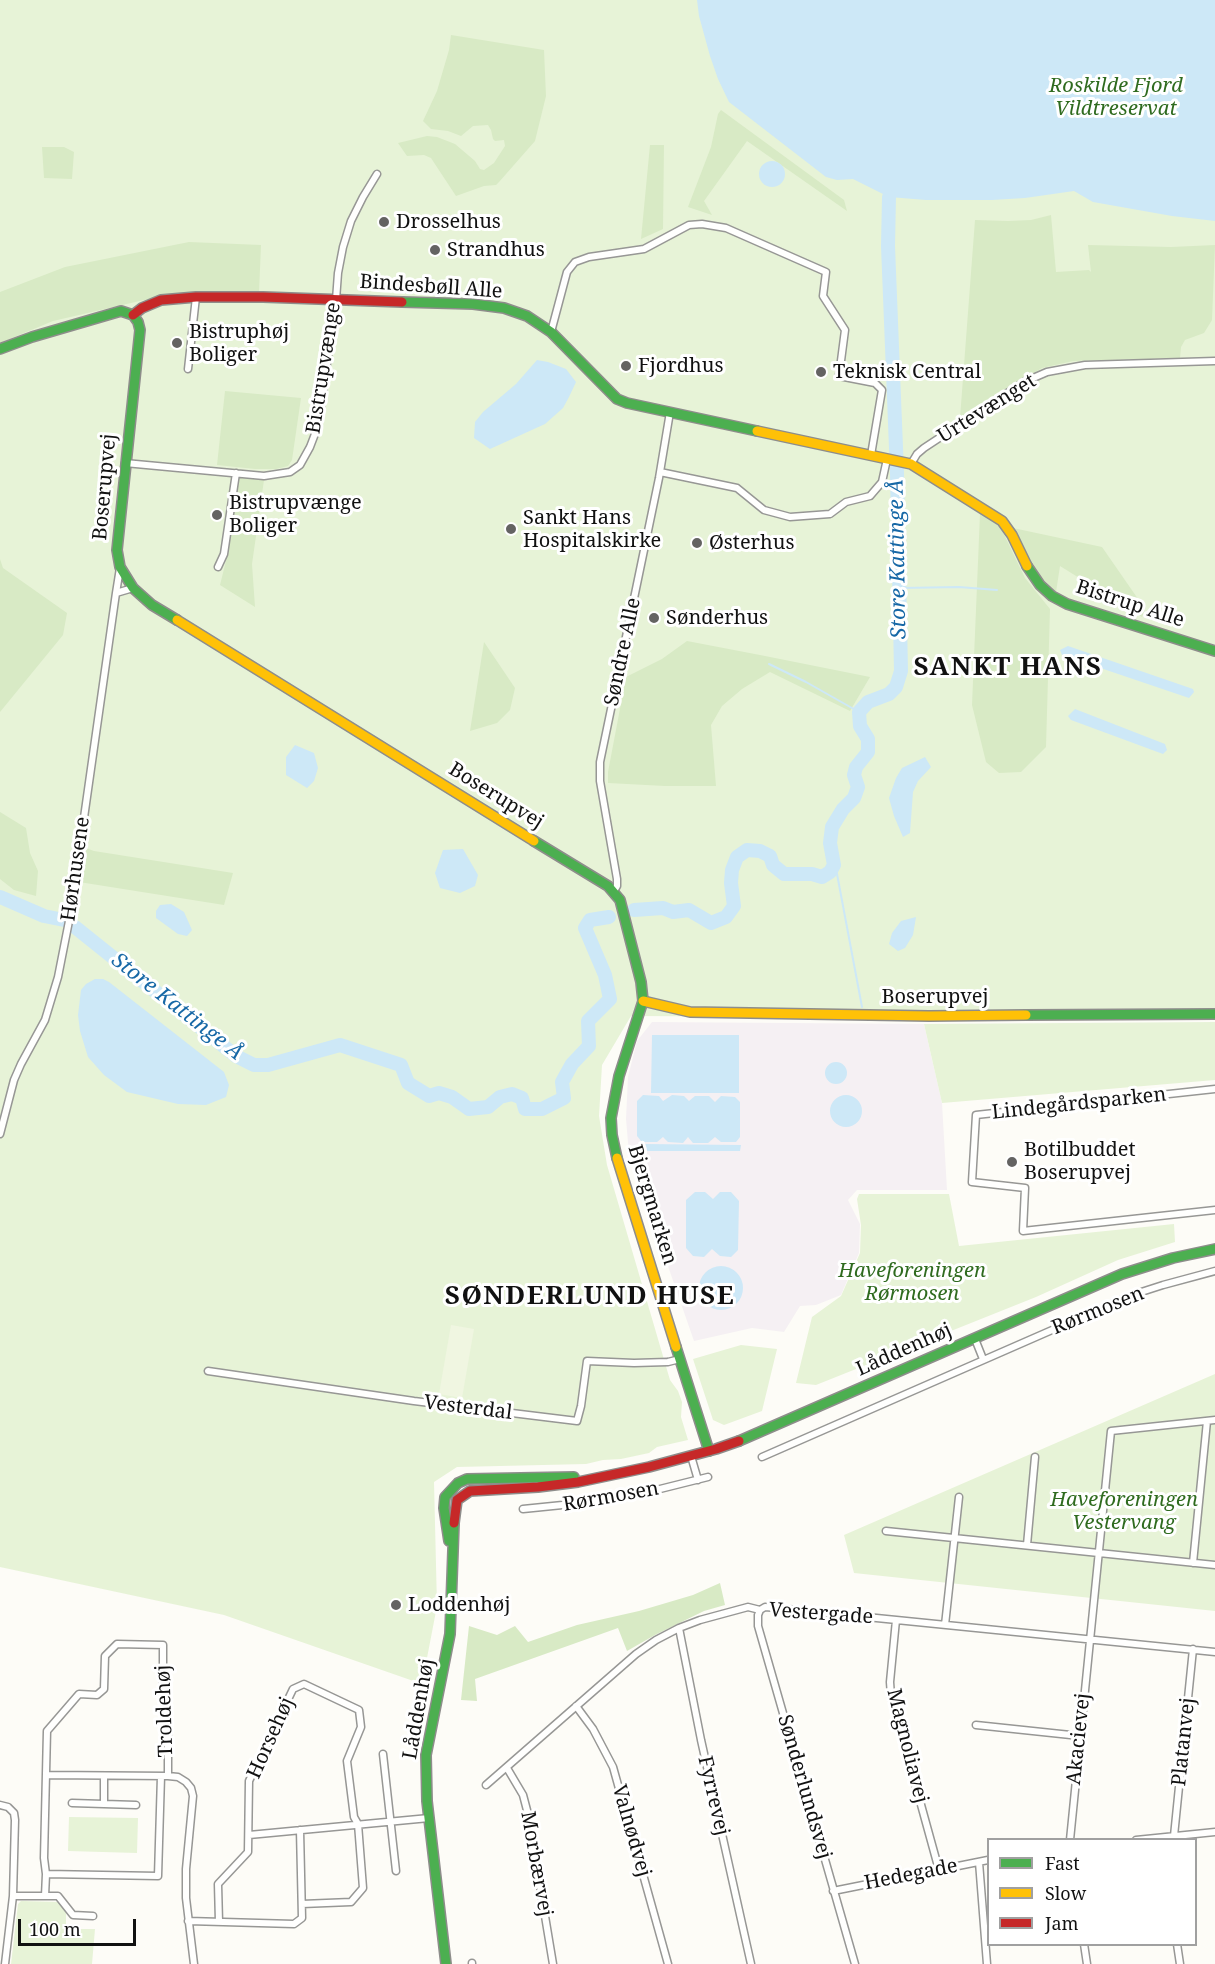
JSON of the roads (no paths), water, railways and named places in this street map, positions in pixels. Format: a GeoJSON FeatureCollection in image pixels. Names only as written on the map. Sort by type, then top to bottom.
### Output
{"type":"FeatureCollection","features":[{"type":"Feature","properties":{"kind":"street","name":"Bistrupvænge"},"geometry":{"type":"LineString","coordinates":[[125,463],[278,475],[300,465],[318,426],[338,273],[346,238],[363,197],[377,174]]}},
{"type":"Feature","properties":{"kind":"street"},"geometry":{"type":"LineString","coordinates":[[551,332],[567,272],[575,262],[589,256],[644,249],[689,225],[702,224],[726,228],[826,272],[823,296],[845,330],[839,376],[874,383],[882,390],[871,456]]}},
{"type":"Feature","properties":{"kind":"street","name":"Bindesbøll Alle"},"geometry":{"type":"LineString","coordinates":[[133,315],[142,308],[161,300],[196,297],[473,304],[504,308],[527,316],[551,332],[618,399],[640,407],[911,464],[1002,521]]}},
{"type":"Feature","properties":{"kind":"street"},"geometry":{"type":"LineString","coordinates":[[188,369],[196,297]]}},
{"type":"Feature","properties":{"kind":"street"},"geometry":{"type":"LineString","coordinates":[[0,349],[32,337],[121,311],[133,315]]}},
{"type":"Feature","properties":{"kind":"street","name":"Boserupvej"},"geometry":{"type":"LineString","coordinates":[[133,315],[140,330],[117,534],[120,567],[133,588],[152,605],[614,891]]}},
{"type":"Feature","properties":{"kind":"street","name":"Urtevænget"},"geometry":{"type":"LineString","coordinates":[[911,464],[924,448],[1024,382],[1047,372],[1085,365],[1215,360]]}},
{"type":"Feature","properties":{"kind":"street","name":"Søndre Alle"},"geometry":{"type":"LineString","coordinates":[[614,891],[617,879],[600,781],[600,762],[660,472],[670,412]]}},
{"type":"Feature","properties":{"kind":"street"},"geometry":{"type":"LineString","coordinates":[[660,472],[736,488],[764,510],[789,517],[830,514],[846,502],[870,496],[882,482],[887,459]]}},
{"type":"Feature","properties":{"kind":"street"},"geometry":{"type":"LineString","coordinates":[[218,567],[224,554],[236,473]]}},
{"type":"Feature","properties":{"kind":"street","name":"Bistrup Alle"},"geometry":{"type":"LineString","coordinates":[[1002,521],[1012,534],[1029,570],[1052,596],[1067,604],[1215,651]]}},
{"type":"Feature","properties":{"kind":"street","name":"Hørhusene"},"geometry":{"type":"LineString","coordinates":[[0,1134],[14,1080],[45,1020],[58,977],[70,916],[120,567]]}},
{"type":"Feature","properties":{"kind":"street"},"geometry":{"type":"LineString","coordinates":[[116,593],[133,588]]}},
{"type":"Feature","properties":{"kind":"street"},"geometry":{"type":"LineString","coordinates":[[614,891],[622,904],[641,982],[643,1001]]}},
{"type":"Feature","properties":{"kind":"street","name":"Boserupvej"},"geometry":{"type":"LineString","coordinates":[[643,1001],[690,1012],[929,1016],[1215,1014]]}},
{"type":"Feature","properties":{"kind":"street","name":"Bjergmarken"},"geometry":{"type":"LineString","coordinates":[[643,1001],[613,1101],[612,1135],[709,1451]]}},
{"type":"Feature","properties":{"kind":"street","name":"Lindegårdsparken"},"geometry":{"type":"LineString","coordinates":[[1215,1089],[976,1115],[972,1182],[1025,1188],[1023,1231],[1215,1210]]}},
{"type":"Feature","properties":{"kind":"street","name":"Låddenhøj"},"geometry":{"type":"LineString","coordinates":[[446,1964],[426,1789],[426,1755],[450,1634],[453,1605],[452,1568],[444,1508],[445,1497],[458,1483],[467,1479],[537,1479],[606,1475],[709,1451],[752,1436],[1122,1274],[1173,1258],[1215,1250]]}},
{"type":"Feature","properties":{"kind":"street","name":"Rørmosen"},"geometry":{"type":"LineString","coordinates":[[762,1457],[1132,1295],[1215,1271]]}},
{"type":"Feature","properties":{"kind":"street"},"geometry":{"type":"LineString","coordinates":[[975,1339],[983,1359]]}},
{"type":"Feature","properties":{"kind":"street","name":"Vesterdal"},"geometry":{"type":"LineString","coordinates":[[208,1371],[426,1403],[577,1421],[582,1406],[587,1361],[634,1363],[668,1362],[680,1359]]}},
{"type":"Feature","properties":{"kind":"street"},"geometry":{"type":"LineString","coordinates":[[1089,1639],[1111,1431],[1215,1420]]}},
{"type":"Feature","properties":{"kind":"street"},"geometry":{"type":"LineString","coordinates":[[1193,1563],[1207,1421]]}},
{"type":"Feature","properties":{"kind":"street"},"geometry":{"type":"LineString","coordinates":[[691,1456],[698,1480]]}},
{"type":"Feature","properties":{"kind":"street"},"geometry":{"type":"LineString","coordinates":[[1027,1545],[1035,1457]]}},
{"type":"Feature","properties":{"kind":"street","name":"Rørmosen"},"geometry":{"type":"LineString","coordinates":[[523,1509],[602,1501],[708,1477]]}},
{"type":"Feature","properties":{"kind":"street"},"geometry":{"type":"LineString","coordinates":[[945,1625],[959,1497]]}},
{"type":"Feature","properties":{"kind":"street"},"geometry":{"type":"LineString","coordinates":[[886,1531],[1215,1565]]}},
{"type":"Feature","properties":{"kind":"street","name":"Vestergade"},"geometry":{"type":"LineString","coordinates":[[486,1785],[636,1654],[656,1640],[679,1628],[748,1607],[760,1610],[767,1607],[1215,1652]]}},
{"type":"Feature","properties":{"kind":"street","name":"Sønderlundsvej"},"geometry":{"type":"LineString","coordinates":[[760,1610],[758,1626],[855,1964]]}},
{"type":"Feature","properties":{"kind":"street","name":"Magnoliavej"},"geometry":{"type":"LineString","coordinates":[[897,1620],[890,1682],[891,1696],[939,1870]]}},
{"type":"Feature","properties":{"kind":"street","name":"Fyrrevej"},"geometry":{"type":"LineString","coordinates":[[679,1628],[701,1740],[751,1964]]}},
{"type":"Feature","properties":{"kind":"street","name":"Akacievej"},"geometry":{"type":"LineString","coordinates":[[1070,1838],[1089,1639]]}},
{"type":"Feature","properties":{"kind":"street","name":"Troldehøj"},"geometry":{"type":"LineString","coordinates":[[45,1896],[48,1731],[79,1694],[97,1695],[104,1689],[105,1656],[117,1644],[163,1645],[164,1696],[168,1707],[158,1876],[46,1874]]}},
{"type":"Feature","properties":{"kind":"street","name":"Platanvej"},"geometry":{"type":"LineString","coordinates":[[1174,1836],[1193,1649]]}},
{"type":"Feature","properties":{"kind":"street","name":"Horsehøj"},"geometry":{"type":"LineString","coordinates":[[219,1922],[218,1884],[248,1852],[249,1781],[292,1689],[304,1684],[359,1710],[361,1726],[347,1761],[354,1817],[358,1824],[363,1888],[351,1902],[302,1904]]}},
{"type":"Feature","properties":{"kind":"street","name":"Valnødvej"},"geometry":{"type":"LineString","coordinates":[[576,1706],[596,1734],[613,1767],[668,1964]]}},
{"type":"Feature","properties":{"kind":"street"},"geometry":{"type":"LineString","coordinates":[[976,1725],[1080,1736]]}},
{"type":"Feature","properties":{"kind":"street"},"geometry":{"type":"LineString","coordinates":[[383,1754],[396,1871]]}},
{"type":"Feature","properties":{"kind":"street","name":"Morbærvej"},"geometry":{"type":"LineString","coordinates":[[507,1768],[523,1796],[528,1814],[553,1964]]}},
{"type":"Feature","properties":{"kind":"street","name":"Troldehøj"},"geometry":{"type":"LineString","coordinates":[[47,1775],[164,1776],[178,1778],[191,1788],[193,1796],[186,1869],[188,1921],[194,1964]]}},
{"type":"Feature","properties":{"kind":"street"},"geometry":{"type":"LineString","coordinates":[[104,1776],[104,1804]]}},
{"type":"Feature","properties":{"kind":"street"},"geometry":{"type":"LineString","coordinates":[[72,1803],[136,1805]]}},
{"type":"Feature","properties":{"kind":"street"},"geometry":{"type":"LineString","coordinates":[[0,1805],[8,1807],[14,1813],[15,1820],[12,1896],[5,1964]]}},
{"type":"Feature","properties":{"kind":"street"},"geometry":{"type":"LineString","coordinates":[[249,1835],[429,1818]]}},
{"type":"Feature","properties":{"kind":"street"},"geometry":{"type":"LineString","coordinates":[[188,1921],[294,1924],[302,1918],[300,1830]]}},
{"type":"Feature","properties":{"kind":"street"},"geometry":{"type":"LineString","coordinates":[[1161,1838],[1215,1832]]}},
{"type":"Feature","properties":{"kind":"street","name":"Hedegade"},"geometry":{"type":"LineString","coordinates":[[833,1891],[987,1860]]}},
{"type":"Feature","properties":{"kind":"street"},"geometry":{"type":"LineString","coordinates":[[979,1862],[987,1964]]}},
{"type":"Feature","properties":{"kind":"street"},"geometry":{"type":"LineString","coordinates":[[12,1896],[58,1896],[72,1915],[93,1916]]}},
{"type":"Feature","properties":{"kind":"street"},"geometry":{"type":"LineString","coordinates":[[1084,1946],[1087,1964]]}},
{"type":"Feature","properties":{"kind":"street"},"geometry":{"type":"LineString","coordinates":[[1177,1946],[1180,1964]]}},
{"type":"Feature","properties":{"kind":"water","name":"Roskilde Fjord Vildtreservat"},"geometry":{"type":"Polygon","coordinates":[[[697,0],[1215,0],[1215,221],[1093,202],[1074,191],[1025,198],[926,200],[889,197],[853,179],[837,180],[826,177],[729,102],[710,56],[697,0]]]}},
{"type":"Feature","properties":{"kind":"water"},"geometry":{"type":"Polygon","coordinates":[[[772,161],[781,165],[785,174],[781,183],[772,187],[763,183],[759,174],[763,165],[772,161]]]}},
{"type":"Feature","properties":{"kind":"water"},"geometry":{"type":"Polygon","coordinates":[[[537,360],[566,369],[576,382],[569,397],[563,408],[545,424],[490,449],[474,438],[475,422],[483,412],[516,384],[537,360]]]}},
{"type":"Feature","properties":{"kind":"water"},"geometry":{"type":"Polygon","coordinates":[[[1068,646],[1193,689],[1194,692],[1189,698],[1062,655],[1060,650],[1068,646]]]}},
{"type":"Feature","properties":{"kind":"water"},"geometry":{"type":"Polygon","coordinates":[[[1075,709],[1165,744],[1167,750],[1163,754],[1071,720],[1068,716],[1075,709]]]}},
{"type":"Feature","properties":{"kind":"water"},"geometry":{"type":"Polygon","coordinates":[[[295,745],[314,753],[318,768],[314,781],[307,788],[286,775],[286,757],[295,745]]]}},
{"type":"Feature","properties":{"kind":"water"},"geometry":{"type":"Polygon","coordinates":[[[925,757],[931,767],[918,781],[913,792],[910,833],[903,837],[889,798],[902,768],[925,757]]]}},
{"type":"Feature","properties":{"kind":"water"},"geometry":{"type":"Polygon","coordinates":[[[463,849],[478,875],[475,886],[460,893],[440,888],[435,873],[443,850],[463,849]]]}},
{"type":"Feature","properties":{"kind":"water"},"geometry":{"type":"Polygon","coordinates":[[[171,904],[184,912],[192,930],[187,936],[178,934],[156,918],[156,911],[160,905],[171,904]]]}},
{"type":"Feature","properties":{"kind":"water"},"geometry":{"type":"Polygon","coordinates":[[[916,917],[913,935],[905,948],[898,951],[889,944],[892,933],[901,921],[916,917]]]}},
{"type":"Feature","properties":{"kind":"water"},"geometry":{"type":"Polygon","coordinates":[[[95,979],[109,982],[224,1072],[229,1085],[226,1097],[206,1105],[178,1104],[127,1092],[104,1075],[88,1057],[78,1015],[81,990],[95,979]]]}},
{"type":"Feature","properties":{"kind":"water"},"geometry":{"type":"Polygon","coordinates":[[[652,1035],[739,1035],[739,1093],[651,1093],[652,1035]]]}},
{"type":"Feature","properties":{"kind":"water"},"geometry":{"type":"Polygon","coordinates":[[[836,1062],[844,1065],[847,1073],[844,1081],[836,1084],[828,1081],[825,1073],[828,1065],[836,1062]]]}},
{"type":"Feature","properties":{"kind":"water"},"geometry":{"type":"Polygon","coordinates":[[[643,1095],[659,1096],[663,1101],[672,1095],[684,1096],[689,1101],[695,1096],[709,1096],[715,1102],[721,1096],[735,1097],[740,1102],[740,1137],[736,1142],[721,1142],[715,1137],[708,1143],[693,1143],[688,1137],[683,1143],[668,1142],[663,1137],[657,1142],[642,1142],[637,1136],[637,1101],[643,1095]]]}},
{"type":"Feature","properties":{"kind":"water"},"geometry":{"type":"Polygon","coordinates":[[[846,1095],[858,1099],[862,1111],[858,1123],[846,1127],[834,1123],[830,1111],[834,1099],[846,1095]]]}},
{"type":"Feature","properties":{"kind":"water"},"geometry":{"type":"Polygon","coordinates":[[[643,1144],[741,1145],[740,1151],[643,1151],[643,1144]]]}},
{"type":"Feature","properties":{"kind":"water"},"geometry":{"type":"Polygon","coordinates":[[[695,1192],[705,1192],[713,1199],[720,1192],[731,1192],[739,1201],[738,1250],[731,1257],[720,1256],[712,1249],[704,1257],[693,1256],[686,1248],[686,1200],[695,1192]]]}},
{"type":"Feature","properties":{"kind":"water"},"geometry":{"type":"Polygon","coordinates":[[[721,1266],[730,1267],[737,1272],[742,1279],[742,1297],[737,1304],[730,1309],[721,1310],[712,1309],[705,1304],[700,1297],[699,1288],[700,1279],[705,1272],[712,1267],[721,1266]]]}},
{"type":"Feature","properties":{"kind":"waterway","name":"Store Kattinge Å"},"geometry":{"type":"LineString","coordinates":[[634,910],[663,908],[673,912],[689,910],[711,923],[726,917],[734,906],[732,870],[737,857],[747,850],[760,851],[770,856],[773,865],[784,874],[812,874],[822,877],[830,872],[834,865],[830,843],[832,827],[843,809],[854,798],[858,787],[854,775],[856,767],[868,752],[868,739],[860,726],[859,712],[868,702],[889,694],[896,687],[901,671],[897,473],[888,246],[889,197]]}},
{"type":"Feature","properties":{"kind":"waterway"},"geometry":{"type":"LineString","coordinates":[[900,588],[959,587],[997,590]]}},
{"type":"Feature","properties":{"kind":"waterway"},"geometry":{"type":"LineString","coordinates":[[769,664],[859,712]]}},
{"type":"Feature","properties":{"kind":"waterway"},"geometry":{"type":"LineString","coordinates":[[834,865],[862,1007]]}},
{"type":"Feature","properties":{"kind":"waterway","name":"Store Kattinge Å"},"geometry":{"type":"LineString","coordinates":[[0,897],[44,916],[64,920]]}},
{"type":"Feature","properties":{"kind":"waterway","name":"Store Kattinge Å"},"geometry":{"type":"LineString","coordinates":[[75,927],[236,1056],[254,1065],[268,1065],[340,1045],[401,1065],[408,1083],[429,1096],[439,1093],[452,1097],[469,1109],[488,1107],[500,1097],[512,1094],[522,1098],[525,1109],[542,1109],[564,1098],[562,1082],[572,1064],[589,1046],[588,1021],[610,999],[605,975],[585,928],[590,920],[609,917]]}},
{"type":"Feature","properties":{"kind":"place","name":"Drosselhus"},"geometry":{"type":"Point","coordinates":[384,222]}},
{"type":"Feature","properties":{"kind":"place","name":"Strandhus"},"geometry":{"type":"Point","coordinates":[435,250]}},
{"type":"Feature","properties":{"kind":"place","name":"Bistruphøj Boliger"},"geometry":{"type":"Point","coordinates":[177,343]}},
{"type":"Feature","properties":{"kind":"place","name":"Fjordhus"},"geometry":{"type":"Point","coordinates":[626,366]}},
{"type":"Feature","properties":{"kind":"place","name":"Teknisk Central"},"geometry":{"type":"Point","coordinates":[821,372]}},
{"type":"Feature","properties":{"kind":"place","name":"Bistrupvænge Boliger"},"geometry":{"type":"Point","coordinates":[217,515]}},
{"type":"Feature","properties":{"kind":"place","name":"Sankt Hans Hospitalskirke"},"geometry":{"type":"Point","coordinates":[511,529]}},
{"type":"Feature","properties":{"kind":"place","name":"Østerhus"},"geometry":{"type":"Point","coordinates":[697,543]}},
{"type":"Feature","properties":{"kind":"place","name":"Sønderhus"},"geometry":{"type":"Point","coordinates":[654,618]}},
{"type":"Feature","properties":{"kind":"place","name":"Botilbuddet Boserupvej"},"geometry":{"type":"Point","coordinates":[1012,1162]}},
{"type":"Feature","properties":{"kind":"place","name":"Loddenhøj"},"geometry":{"type":"Point","coordinates":[396,1605]}},
{"type":"Feature","properties":{"kind":"district","name":"SANKT HANS"},"geometry":{"type":"Point","coordinates":[1008,668]}},
{"type":"Feature","properties":{"kind":"district","name":"SØNDERLUND HUSE"},"geometry":{"type":"Point","coordinates":[590,1297]}},
{"type":"Feature","properties":{"kind":"park label","name":"Haveforeningen Rørmosen"},"geometry":{"type":"Point","coordinates":[912,1282]}},
{"type":"Feature","properties":{"kind":"park label","name":"Haveforeningen Vestervang"},"geometry":{"type":"Point","coordinates":[1124,1512]}}]}
